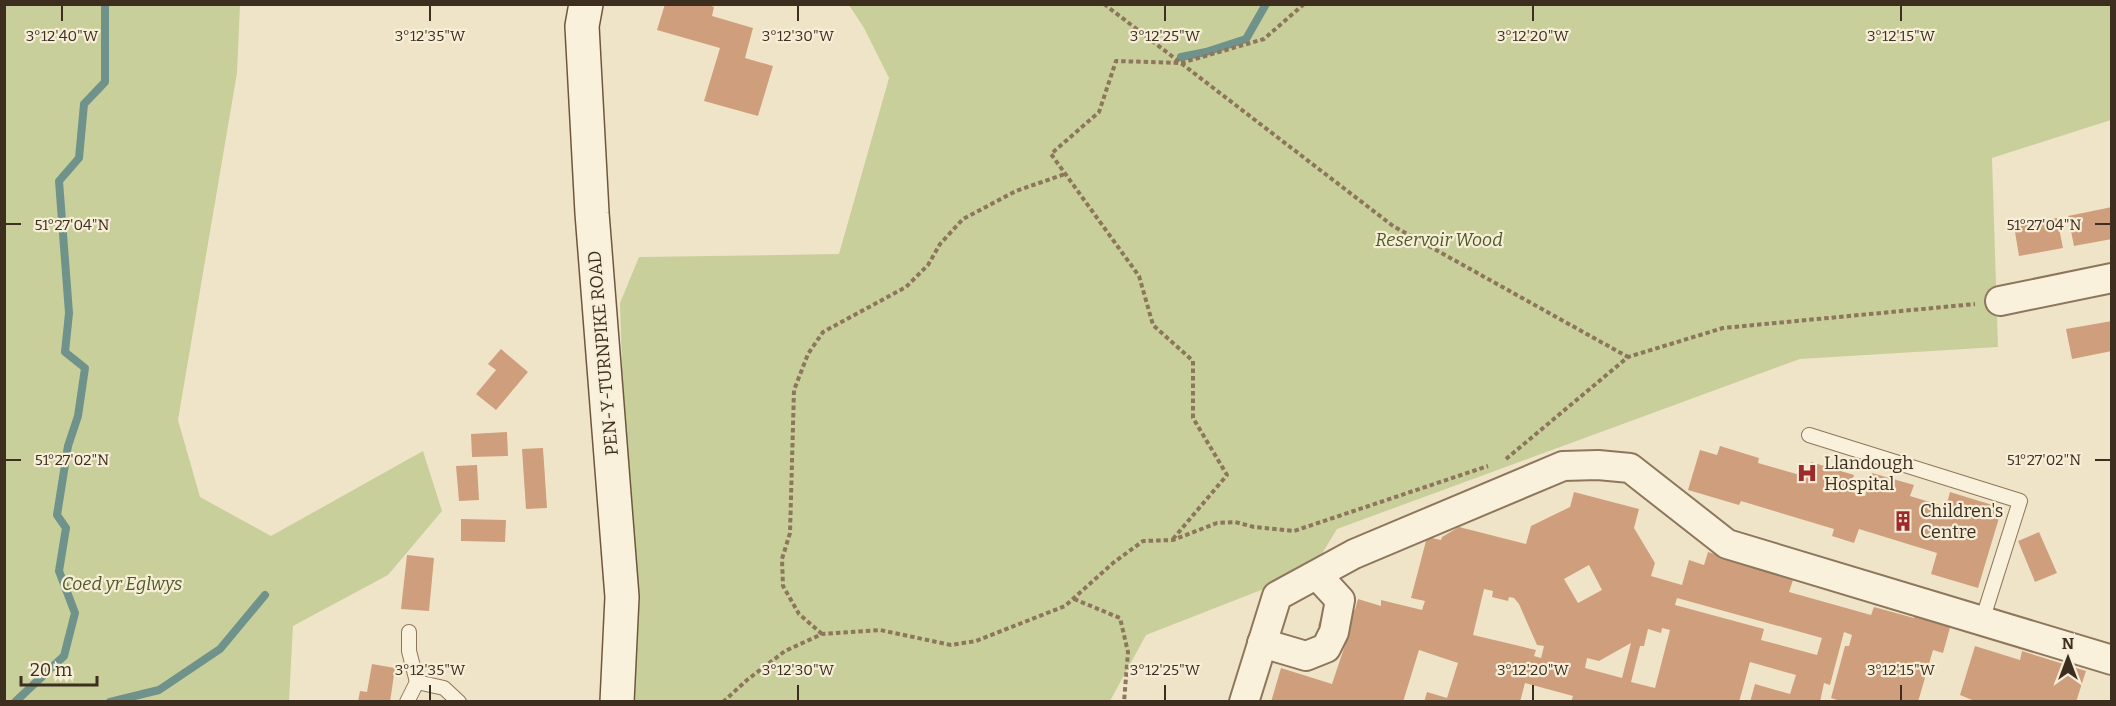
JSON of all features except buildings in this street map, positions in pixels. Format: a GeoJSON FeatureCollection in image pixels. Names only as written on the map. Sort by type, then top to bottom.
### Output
{"type":"FeatureCollection","features":[{"type":"Feature","properties":{"kind":"street","name":"PEN-Y-TURNPIKE ROAD"},"geometry":{"type":"LineString","coordinates":[[586,4],[582,26],[592,213],[622,597],[616,702]]}},
{"type":"Feature","properties":{"kind":"street"},"geometry":{"type":"LineString","coordinates":[[2000,302],[2112,278]]}},
{"type":"Feature","properties":{"kind":"street"},"geometry":{"type":"LineString","coordinates":[[1244,702],[1277,596],[1354,554],[1563,466],[1598,465],[1630,468],[1727,544],[2112,660]]}},
{"type":"Feature","properties":{"kind":"street"},"geometry":{"type":"LineString","coordinates":[[1262,643],[1306,656],[1326,648],[1334,632],[1340,600],[1317,575]]}},
{"type":"Feature","properties":{"kind":"lane"},"geometry":{"type":"LineString","coordinates":[[1809,435],[2020,501],[1982,621]]}},
{"type":"Feature","properties":{"kind":"lane"},"geometry":{"type":"LineString","coordinates":[[406,702],[417,682],[409,651],[409,632]]}},
{"type":"Feature","properties":{"kind":"lane"},"geometry":{"type":"LineString","coordinates":[[417,682],[444,688],[459,702]]}},
{"type":"Feature","properties":{"kind":"path"},"geometry":{"type":"LineString","coordinates":[[1104,4],[1393,226],[1628,357]]}},
{"type":"Feature","properties":{"kind":"path"},"geometry":{"type":"LineString","coordinates":[[1173,540],[1227,475],[1193,418],[1193,361],[1153,325],[1139,276],[1051,154],[1099,112],[1116,61],[1181,63],[1264,39],[1304,4]]}},
{"type":"Feature","properties":{"kind":"path"},"geometry":{"type":"LineString","coordinates":[[822,634],[799,614],[783,586],[782,559],[790,533],[794,390],[808,354],[823,332],[906,288],[928,266],[940,244],[963,219],[1016,191],[1065,174]]}},
{"type":"Feature","properties":{"kind":"path"},"geometry":{"type":"LineString","coordinates":[[1504,460],[1628,357],[1723,328],[2000,302]]}},
{"type":"Feature","properties":{"kind":"path"},"geometry":{"type":"LineString","coordinates":[[723,702],[747,680],[786,651],[822,634],[880,630],[951,645],[976,641],[1065,606],[1113,563],[1143,541],[1173,540],[1216,523],[1235,522],[1254,527],[1294,531],[1493,464]]}},
{"type":"Feature","properties":{"kind":"path"},"geometry":{"type":"LineString","coordinates":[[1074,598],[1120,618],[1128,652],[1124,702]]}},
{"type":"Feature","properties":{"kind":"green space","name":"Coed yr Eglwys"},"geometry":{"type":"Polygon","coordinates":[[[4,5],[240,5],[237,73],[178,420],[200,497],[271,536],[423,451],[442,511],[388,575],[293,626],[289,701],[5,701],[4,5]]]}},
{"type":"Feature","properties":{"kind":"green space","name":"Reservoir Wood"},"geometry":{"type":"Polygon","coordinates":[[[849,5],[2111,5],[2111,120],[1992,158],[1998,347],[1800,359],[1337,529],[1312,570],[1146,635],[1110,701],[632,701],[620,303],[639,257],[839,254],[889,78],[864,28],[849,5]]]}},
{"type":"Feature","properties":{"kind":"waterway"},"geometry":{"type":"LineString","coordinates":[[15,702],[64,656],[75,613],[59,571],[66,528],[57,515],[68,446],[78,416],[85,368],[65,352],[69,313],[59,181],[79,158],[84,104],[105,82],[105,4]]}},
{"type":"Feature","properties":{"kind":"waterway"},"geometry":{"type":"LineString","coordinates":[[1181,57],[1206,52],[1246,39],[1266,4]]}},
{"type":"Feature","properties":{"kind":"waterway"},"geometry":{"type":"LineString","coordinates":[[110,702],[159,690],[220,649],[265,595]]}},
{"type":"Feature","properties":{"kind":"place","name":"Llandough Hospital"},"geometry":{"type":"Point","coordinates":[1807,473]}},
{"type":"Feature","properties":{"kind":"place","name":"Children's Centre"},"geometry":{"type":"Point","coordinates":[1903,521]}}]}
